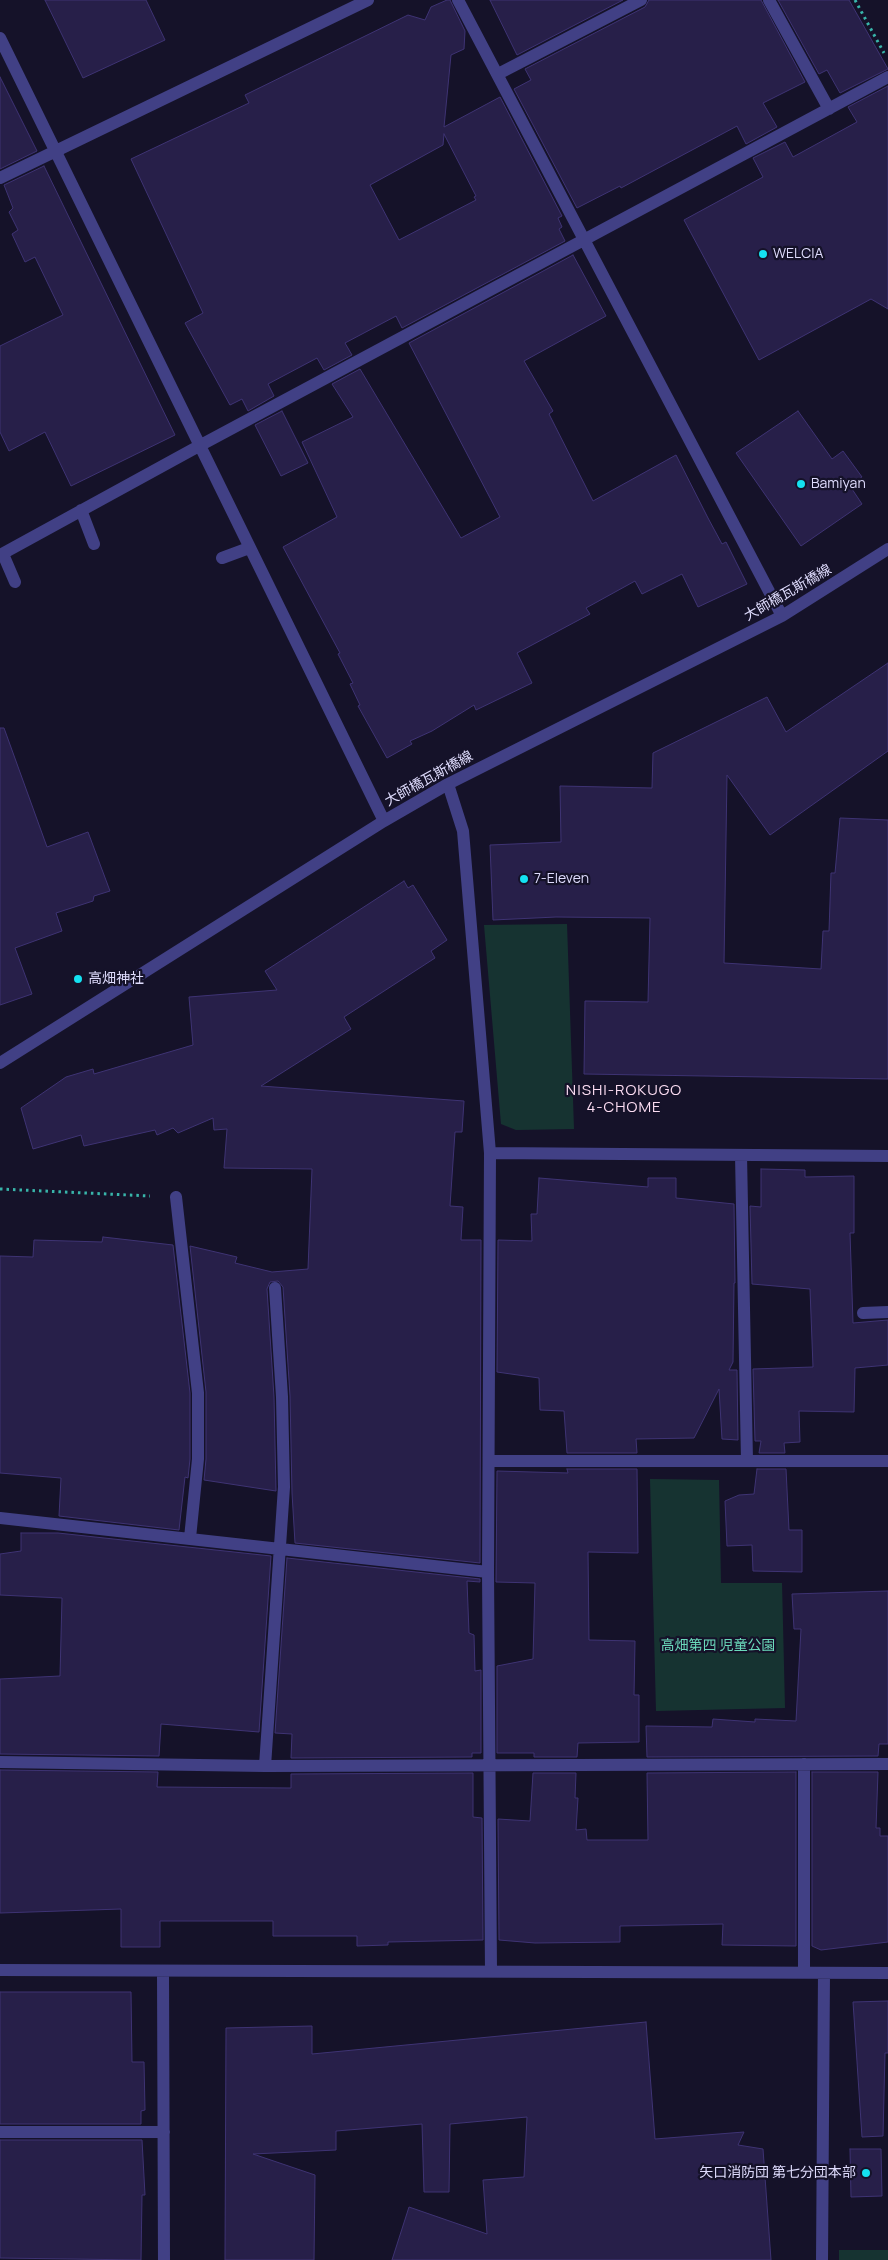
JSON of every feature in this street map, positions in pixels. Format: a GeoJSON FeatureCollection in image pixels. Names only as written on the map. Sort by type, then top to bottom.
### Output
{"type":"FeatureCollection","features":[{"type":"Feature","properties":{"kind":"street"},"geometry":{"type":"LineString","coordinates":[[0,178],[368,0]]}},
{"type":"Feature","properties":{"kind":"street"},"geometry":{"type":"LineString","coordinates":[[458,0],[586,240],[782,616]]}},
{"type":"Feature","properties":{"kind":"street"},"geometry":{"type":"LineString","coordinates":[[498,74],[641,0]]}},
{"type":"Feature","properties":{"kind":"street"},"geometry":{"type":"LineString","coordinates":[[769,0],[829,109]]}},
{"type":"Feature","properties":{"kind":"street"},"geometry":{"type":"LineString","coordinates":[[0,38],[54,152],[384,821]]}},
{"type":"Feature","properties":{"kind":"street"},"geometry":{"type":"LineString","coordinates":[[14,582],[2,554],[199,446],[888,77]]}},
{"type":"Feature","properties":{"kind":"street"},"geometry":{"type":"LineString","coordinates":[[81,510],[94,544]]}},
{"type":"Feature","properties":{"kind":"street"},"geometry":{"type":"LineString","coordinates":[[222,558],[249,548]]}},
{"type":"Feature","properties":{"kind":"street","name":"大師橋瓦斯橋線"},"geometry":{"type":"LineString","coordinates":[[0,1063],[384,821],[448,784],[782,616],[888,549]]}},
{"type":"Feature","properties":{"kind":"street"},"geometry":{"type":"LineString","coordinates":[[448,784],[463,831],[490,1153],[488,1572],[491,1971]]}},
{"type":"Feature","properties":{"kind":"street"},"geometry":{"type":"LineString","coordinates":[[490,1153],[888,1156]]}},
{"type":"Feature","properties":{"kind":"street"},"geometry":{"type":"LineString","coordinates":[[741,1155],[747,1461]]}},
{"type":"Feature","properties":{"kind":"street"},"geometry":{"type":"LineString","coordinates":[[176,1197],[198,1393],[198,1459],[190,1538]]}},
{"type":"Feature","properties":{"kind":"street"},"geometry":{"type":"LineString","coordinates":[[266,1766],[284,1488],[282,1397],[275,1288]]}},
{"type":"Feature","properties":{"kind":"street"},"geometry":{"type":"LineString","coordinates":[[863,1313],[888,1312]]}},
{"type":"Feature","properties":{"kind":"street"},"geometry":{"type":"LineString","coordinates":[[489,1461],[888,1461]]}},
{"type":"Feature","properties":{"kind":"street"},"geometry":{"type":"LineString","coordinates":[[0,1518],[488,1572]]}},
{"type":"Feature","properties":{"kind":"street"},"geometry":{"type":"LineString","coordinates":[[0,1762],[266,1766],[888,1764]]}},
{"type":"Feature","properties":{"kind":"street"},"geometry":{"type":"LineString","coordinates":[[804,1764],[804,1972]]}},
{"type":"Feature","properties":{"kind":"street"},"geometry":{"type":"LineString","coordinates":[[0,1970],[888,1973]]}},
{"type":"Feature","properties":{"kind":"street"},"geometry":{"type":"LineString","coordinates":[[163,1971],[164,2260]]}},
{"type":"Feature","properties":{"kind":"street"},"geometry":{"type":"LineString","coordinates":[[822,2260],[824,1973]]}},
{"type":"Feature","properties":{"kind":"street"},"geometry":{"type":"LineString","coordinates":[[0,2132],[164,2132]]}},
{"type":"Feature","properties":{"kind":"path"},"geometry":{"type":"LineString","coordinates":[[856,0],[888,60]]}},
{"type":"Feature","properties":{"kind":"path"},"geometry":{"type":"LineString","coordinates":[[0,1189],[176,1197]]}},
{"type":"Feature","properties":{"kind":"green space"},"geometry":{"type":"Polygon","coordinates":[[[567,924],[574,1129],[516,1130],[501,1124],[484,925],[567,924]]]}},
{"type":"Feature","properties":{"kind":"green space","name":"高畑第四 児童公園"},"geometry":{"type":"Polygon","coordinates":[[[650,1479],[719,1480],[721,1583],[782,1583],[785,1708],[656,1711],[650,1479]]]}},
{"type":"Feature","properties":{"kind":"green space"},"geometry":{"type":"Polygon","coordinates":[[[839,2250],[888,2250],[888,2260],[839,2260],[839,2250]]]}},
{"type":"Feature","properties":{"kind":"building"},"geometry":{"type":"Polygon","coordinates":[[[45,0],[146,0],[165,40],[83,78],[45,0]]]}},
{"type":"Feature","properties":{"kind":"building"},"geometry":{"type":"Polygon","coordinates":[[[450,0],[465,31],[464,49],[451,55],[444,127],[500,97],[562,216],[558,218],[562,227],[559,229],[565,241],[402,328],[396,316],[345,343],[352,355],[324,370],[317,358],[268,384],[274,396],[248,411],[242,399],[230,405],[185,323],[203,313],[131,159],[249,103],[245,95],[408,15],[425,20],[431,7],[450,0]],[[444,134],[443,145],[370,185],[399,240],[476,200],[474,197],[476,196],[444,134]]]}},
{"type":"Feature","properties":{"kind":"building"},"geometry":{"type":"Polygon","coordinates":[[[490,0],[623,0],[517,55],[490,0]]]}},
{"type":"Feature","properties":{"kind":"building"},"geometry":{"type":"Polygon","coordinates":[[[649,0],[761,0],[805,82],[763,103],[777,127],[746,144],[737,126],[621,188],[620,186],[577,208],[514,89],[531,80],[525,69],[645,7],[649,0]]]}},
{"type":"Feature","properties":{"kind":"building"},"geometry":{"type":"Polygon","coordinates":[[[778,0],[849,0],[888,69],[840,93],[827,70],[819,74],[778,0]]]}},
{"type":"Feature","properties":{"kind":"building"},"geometry":{"type":"Polygon","coordinates":[[[0,77],[37,151],[0,169],[0,77]]]}},
{"type":"Feature","properties":{"kind":"building"},"geometry":{"type":"Polygon","coordinates":[[[888,86],[888,309],[871,299],[759,360],[684,220],[763,177],[753,158],[785,142],[793,157],[857,122],[848,107],[888,86]]]}},
{"type":"Feature","properties":{"kind":"building"},"geometry":{"type":"Polygon","coordinates":[[[44,166],[175,435],[71,486],[45,432],[9,451],[0,432],[0,346],[63,315],[35,257],[25,262],[12,234],[18,230],[9,212],[13,208],[4,185],[44,166]]]}},
{"type":"Feature","properties":{"kind":"building"},"geometry":{"type":"Polygon","coordinates":[[[573,255],[606,316],[524,361],[553,411],[549,414],[593,501],[676,455],[722,544],[726,542],[747,584],[698,607],[682,574],[642,594],[635,581],[586,608],[590,614],[517,653],[532,683],[476,710],[474,705],[432,731],[410,741],[412,744],[387,758],[358,706],[360,705],[350,684],[353,683],[338,654],[340,653],[283,547],[337,517],[302,442],[353,417],[332,384],[360,369],[461,538],[500,517],[409,343],[573,255]]]}},
{"type":"Feature","properties":{"kind":"building"},"geometry":{"type":"Polygon","coordinates":[[[282,411],[308,463],[281,476],[255,425],[282,411]]]}},
{"type":"Feature","properties":{"kind":"building"},"geometry":{"type":"Polygon","coordinates":[[[798,411],[832,459],[843,451],[862,477],[850,486],[862,504],[801,546],[736,453],[798,411]]]}},
{"type":"Feature","properties":{"kind":"building"},"geometry":{"type":"Polygon","coordinates":[[[888,663],[888,751],[770,835],[727,775],[724,963],[821,969],[823,931],[829,931],[831,873],[835,873],[840,818],[888,820],[888,1079],[584,1074],[585,1001],[648,1002],[650,918],[556,917],[493,920],[490,845],[561,842],[560,786],[652,788],[653,753],[767,697],[786,732],[888,663]]]}},
{"type":"Feature","properties":{"kind":"building"},"geometry":{"type":"Polygon","coordinates":[[[0,728],[4,728],[47,847],[88,832],[110,891],[94,896],[93,901],[56,913],[62,931],[15,948],[32,994],[0,1005],[0,728]]]}},
{"type":"Feature","properties":{"kind":"building"},"geometry":{"type":"Polygon","coordinates":[[[404,881],[408,888],[413,885],[447,940],[431,951],[435,958],[344,1017],[351,1029],[261,1086],[464,1101],[462,1132],[455,1132],[450,1206],[463,1207],[461,1240],[481,1240],[480,1563],[295,1543],[290,1396],[283,1287],[278,1281],[270,1282],[267,1289],[274,1397],[276,1491],[204,1480],[206,1459],[206,1392],[190,1246],[237,1257],[235,1263],[272,1272],[308,1269],[312,1169],[224,1168],[227,1129],[214,1130],[213,1118],[178,1133],[173,1128],[157,1135],[155,1130],[84,1146],[81,1135],[33,1149],[21,1108],[66,1077],[93,1069],[94,1074],[193,1045],[189,997],[277,990],[265,971],[404,881]]]}},
{"type":"Feature","properties":{"kind":"building"},"geometry":{"type":"Polygon","coordinates":[[[761,1169],[805,1170],[805,1177],[854,1176],[854,1233],[850,1233],[853,1323],[888,1320],[888,1365],[855,1368],[854,1412],[799,1411],[800,1442],[784,1443],[785,1453],[759,1453],[761,1441],[755,1441],[753,1369],[813,1367],[810,1289],[752,1284],[750,1206],[761,1207],[761,1169]]]}},
{"type":"Feature","properties":{"kind":"building"},"geometry":{"type":"Polygon","coordinates":[[[539,1178],[648,1187],[648,1178],[676,1178],[676,1198],[734,1204],[733,1362],[729,1370],[737,1370],[738,1440],[722,1439],[719,1389],[694,1438],[636,1439],[637,1453],[567,1453],[564,1411],[540,1410],[539,1378],[497,1372],[498,1240],[532,1241],[531,1214],[537,1214],[539,1178]]]}},
{"type":"Feature","properties":{"kind":"building"},"geometry":{"type":"Polygon","coordinates":[[[103,1237],[173,1245],[190,1393],[190,1459],[188,1478],[185,1477],[179,1530],[59,1516],[61,1478],[0,1473],[0,1256],[33,1257],[34,1240],[102,1242],[103,1237]]]}},
{"type":"Feature","properties":{"kind":"building"},"geometry":{"type":"Polygon","coordinates":[[[567,1469],[637,1469],[638,1553],[588,1552],[589,1640],[635,1641],[634,1695],[639,1695],[639,1742],[578,1743],[577,1757],[534,1757],[534,1753],[497,1753],[497,1666],[533,1659],[535,1583],[496,1582],[497,1471],[568,1473],[567,1469]]]}},
{"type":"Feature","properties":{"kind":"building"},"geometry":{"type":"Polygon","coordinates":[[[757,1469],[786,1469],[789,1530],[802,1530],[802,1572],[753,1571],[752,1545],[727,1546],[725,1501],[739,1495],[754,1494],[757,1469]]]}},
{"type":"Feature","properties":{"kind":"building"},"geometry":{"type":"Polygon","coordinates":[[[21,1533],[58,1533],[271,1556],[259,1732],[161,1724],[159,1756],[0,1754],[0,1679],[60,1676],[62,1598],[0,1595],[0,1554],[21,1551],[21,1533]]]}},
{"type":"Feature","properties":{"kind":"building"},"geometry":{"type":"Polygon","coordinates":[[[287,1558],[480,1579],[480,1582],[467,1581],[469,1633],[474,1635],[475,1671],[481,1670],[481,1753],[472,1753],[472,1757],[291,1758],[292,1734],[275,1733],[287,1558]]]}},
{"type":"Feature","properties":{"kind":"building"},"geometry":{"type":"Polygon","coordinates":[[[888,1591],[888,1744],[879,1744],[878,1756],[647,1757],[646,1726],[712,1727],[713,1719],[755,1722],[755,1719],[796,1721],[801,1629],[794,1629],[792,1594],[888,1591]]]}},
{"type":"Feature","properties":{"kind":"building"},"geometry":{"type":"Polygon","coordinates":[[[0,1770],[158,1772],[157,1787],[291,1788],[291,1774],[473,1773],[473,1817],[482,1818],[483,1940],[388,1942],[388,1945],[357,1946],[357,1936],[273,1936],[273,1921],[160,1921],[160,1947],[121,1947],[121,1909],[0,1913],[0,1770]]]}},
{"type":"Feature","properties":{"kind":"building"},"geometry":{"type":"Polygon","coordinates":[[[796,1772],[796,1946],[722,1945],[723,1924],[620,1926],[620,1942],[535,1943],[499,1940],[498,1819],[530,1821],[533,1773],[576,1773],[575,1798],[578,1798],[576,1830],[586,1829],[587,1840],[648,1840],[647,1773],[796,1772]]]}},
{"type":"Feature","properties":{"kind":"building"},"geometry":{"type":"Polygon","coordinates":[[[812,1772],[878,1772],[876,1828],[880,1828],[880,1836],[888,1836],[888,1942],[821,1950],[812,1946],[812,1772]]]}},
{"type":"Feature","properties":{"kind":"building"},"geometry":{"type":"Polygon","coordinates":[[[0,1992],[131,1992],[132,2062],[144,2062],[145,2110],[141,2111],[141,2124],[0,2124],[0,1992]]]}},
{"type":"Feature","properties":{"kind":"building"},"geometry":{"type":"Polygon","coordinates":[[[888,2001],[888,2053],[885,2053],[883,2136],[862,2137],[853,2002],[888,2001]]]}},
{"type":"Feature","properties":{"kind":"building"},"geometry":{"type":"Polygon","coordinates":[[[646,2022],[655,2139],[744,2132],[738,2145],[763,2149],[771,2260],[392,2260],[409,2207],[487,2234],[483,2180],[524,2177],[527,2117],[450,2124],[449,2192],[424,2192],[422,2124],[336,2131],[336,2150],[253,2154],[315,2175],[314,2260],[225,2260],[226,2028],[312,2026],[312,2054],[646,2022]]]}},
{"type":"Feature","properties":{"kind":"building"},"geometry":{"type":"Polygon","coordinates":[[[0,2140],[142,2140],[145,2195],[142,2195],[141,2260],[0,2258],[0,2140]]]}},
{"type":"Feature","properties":{"kind":"building","name":"矢口消防団 第七分団本部"},"geometry":{"type":"Polygon","coordinates":[[[850,2149],[881,2149],[882,2196],[851,2197],[850,2149]]]}},
{"type":"Feature","properties":{"kind":"place","name":"WELCIA"},"geometry":{"type":"Point","coordinates":[763,254]}},
{"type":"Feature","properties":{"kind":"place","name":"Bamiyan"},"geometry":{"type":"Point","coordinates":[801,484]}},
{"type":"Feature","properties":{"kind":"place","name":"7-Eleven"},"geometry":{"type":"Point","coordinates":[524,879]}},
{"type":"Feature","properties":{"kind":"place","name":"高畑神社"},"geometry":{"type":"Point","coordinates":[78,979]}},
{"type":"Feature","properties":{"kind":"place","name":"矢口消防団 第七分団本部"},"geometry":{"type":"Point","coordinates":[866,2173]}},
{"type":"Feature","properties":{"kind":"district","name":"NISHI-ROKUGO 4-CHOME"},"geometry":{"type":"Point","coordinates":[624,1100]}}]}
